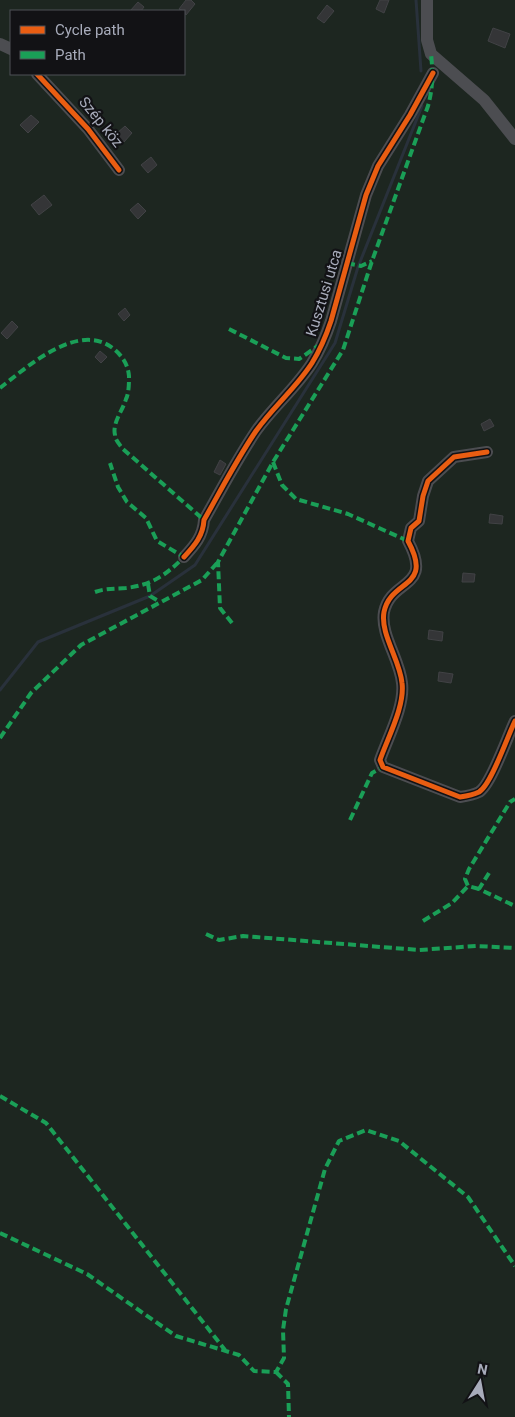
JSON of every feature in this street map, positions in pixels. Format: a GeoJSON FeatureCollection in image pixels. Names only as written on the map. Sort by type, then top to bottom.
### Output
{"type":"FeatureCollection","features":[{"type":"Feature","properties":{"kind":"street"},"geometry":{"type":"LineString","coordinates":[[426,0],[427,40],[431,54],[484,100],[515,139]]}},
{"type":"Feature","properties":{"kind":"street","name":"Kusztusi utca"},"geometry":{"type":"LineString","coordinates":[[184,557],[199,540],[204,528],[204,520],[237,461],[257,430],[300,380],[324,341],[368,188],[378,166],[410,115],[433,73]]}},
{"type":"Feature","properties":{"kind":"street","name":"Szép köz"},"geometry":{"type":"LineString","coordinates":[[37,75],[77,117],[119,170]]}},
{"type":"Feature","properties":{"kind":"street"},"geometry":{"type":"LineString","coordinates":[[488,452],[454,457],[428,481],[422,496],[419,521],[411,528],[408,542],[415,555],[417,564],[414,576],[389,598],[384,612],[384,623],[402,681],[403,698],[380,760],[383,767],[460,796],[471,796],[481,791],[489,781],[515,721]]}},
{"type":"Feature","properties":{"kind":"shaded area"},"geometry":{"type":"Polygon","coordinates":[[[0,0],[515,0],[515,1417],[0,1417],[0,0]]]}},
{"type":"Feature","properties":{"kind":"building"},"geometry":{"type":"Polygon","coordinates":[[[186,0],[191,0],[195,4],[186,15],[185,10],[179,9],[186,0]]]}},
{"type":"Feature","properties":{"kind":"building"},"geometry":{"type":"Polygon","coordinates":[[[380,0],[389,0],[384,13],[376,9],[380,0]]]}},
{"type":"Feature","properties":{"kind":"building"},"geometry":{"type":"Polygon","coordinates":[[[138,2],[144,7],[142,10],[131,10],[138,2]]]}},
{"type":"Feature","properties":{"kind":"building"},"geometry":{"type":"Polygon","coordinates":[[[327,5],[334,11],[324,23],[317,18],[327,5]]]}},
{"type":"Feature","properties":{"kind":"building"},"geometry":{"type":"Polygon","coordinates":[[[493,28],[510,34],[505,48],[488,41],[493,28]]]}},
{"type":"Feature","properties":{"kind":"building"},"geometry":{"type":"Polygon","coordinates":[[[31,115],[39,122],[28,133],[20,125],[31,115]]]}},
{"type":"Feature","properties":{"kind":"building"},"geometry":{"type":"Polygon","coordinates":[[[125,126],[132,133],[124,142],[116,134],[125,126]]]}},
{"type":"Feature","properties":{"kind":"building"},"geometry":{"type":"Polygon","coordinates":[[[151,157],[157,165],[148,173],[141,165],[151,157]]]}},
{"type":"Feature","properties":{"kind":"building"},"geometry":{"type":"Polygon","coordinates":[[[44,195],[52,205],[39,215],[31,205],[44,195]]]}},
{"type":"Feature","properties":{"kind":"building"},"geometry":{"type":"Polygon","coordinates":[[[138,203],[146,211],[138,219],[130,210],[138,203]]]}},
{"type":"Feature","properties":{"kind":"building"},"geometry":{"type":"Polygon","coordinates":[[[125,308],[130,315],[124,321],[118,314],[125,308]]]}},
{"type":"Feature","properties":{"kind":"building"},"geometry":{"type":"Polygon","coordinates":[[[12,321],[18,327],[7,339],[1,333],[12,321]]]}},
{"type":"Feature","properties":{"kind":"building"},"geometry":{"type":"Polygon","coordinates":[[[100,351],[107,357],[101,363],[95,357],[100,351]]]}},
{"type":"Feature","properties":{"kind":"building"},"geometry":{"type":"Polygon","coordinates":[[[490,419],[494,426],[484,431],[481,424],[490,419]]]}},
{"type":"Feature","properties":{"kind":"building"},"geometry":{"type":"Polygon","coordinates":[[[220,460],[226,464],[220,475],[214,472],[220,460]]]}},
{"type":"Feature","properties":{"kind":"building"},"geometry":{"type":"Polygon","coordinates":[[[490,514],[503,516],[502,524],[489,523],[490,514]]]}},
{"type":"Feature","properties":{"kind":"building"},"geometry":{"type":"Polygon","coordinates":[[[463,573],[475,574],[474,582],[462,582],[463,573]]]}},
{"type":"Feature","properties":{"kind":"building"},"geometry":{"type":"Polygon","coordinates":[[[429,630],[443,632],[442,641],[428,639],[429,630]]]}},
{"type":"Feature","properties":{"kind":"building"},"geometry":{"type":"Polygon","coordinates":[[[439,672],[453,674],[451,683],[438,681],[439,672]]]}},
{"type":"Feature","properties":{"kind":"waterway"},"geometry":{"type":"LineString","coordinates":[[416,0],[421,71]]}},
{"type":"Feature","properties":{"kind":"waterway"},"geometry":{"type":"LineString","coordinates":[[0,690],[38,642],[150,596],[195,565],[335,343],[358,267],[422,106]]}},
{"type":"Feature","properties":{"kind":"marked path"},"geometry":{"type":"LineString","coordinates":[[232,623],[220,608],[218,562],[273,462],[343,350],[372,261],[428,106],[432,80],[431,54]]}},
{"type":"Feature","properties":{"kind":"marked path"},"geometry":{"type":"LineString","coordinates":[[347,263],[361,266],[372,261]]}},
{"type":"Feature","properties":{"kind":"marked path"},"geometry":{"type":"LineString","coordinates":[[229,329],[286,358],[299,359],[318,346]]}},
{"type":"Feature","properties":{"kind":"marked path"},"geometry":{"type":"LineString","coordinates":[[0,388],[39,359],[70,343],[86,340],[101,342],[115,350],[125,362],[129,376],[127,397],[114,430],[117,441],[123,449],[204,520]]}},
{"type":"Feature","properties":{"kind":"marked path"},"geometry":{"type":"LineString","coordinates":[[273,462],[282,485],[296,499],[348,514],[408,541]]}},
{"type":"Feature","properties":{"kind":"marked path"},"geometry":{"type":"LineString","coordinates":[[95,592],[135,587],[151,582],[165,574],[184,557],[157,541],[146,518],[127,502],[118,487],[110,463]]}},
{"type":"Feature","properties":{"kind":"marked path"},"geometry":{"type":"LineString","coordinates":[[0,738],[31,693],[81,645],[202,580],[218,562]]}},
{"type":"Feature","properties":{"kind":"marked path"},"geometry":{"type":"LineString","coordinates":[[148,584],[150,596],[160,602]]}},
{"type":"Feature","properties":{"kind":"marked path"},"geometry":{"type":"LineString","coordinates":[[350,820],[372,773],[383,767]]}},
{"type":"Feature","properties":{"kind":"marked path"},"geometry":{"type":"LineString","coordinates":[[479,889],[468,886],[465,879],[469,869],[510,802],[515,799]]}},
{"type":"Feature","properties":{"kind":"marked path"},"geometry":{"type":"LineString","coordinates":[[489,873],[479,889],[515,906]]}},
{"type":"Feature","properties":{"kind":"marked path"},"geometry":{"type":"LineString","coordinates":[[423,921],[452,903],[468,886]]}},
{"type":"Feature","properties":{"kind":"marked path"},"geometry":{"type":"LineString","coordinates":[[206,934],[219,940],[243,936],[419,950],[476,946],[515,948]]}},
{"type":"Feature","properties":{"kind":"marked path"},"geometry":{"type":"LineString","coordinates":[[0,1096],[46,1123],[225,1350]]}},
{"type":"Feature","properties":{"kind":"marked path"},"geometry":{"type":"LineString","coordinates":[[0,1233],[87,1274],[176,1336],[239,1355],[254,1371],[276,1372],[284,1358],[283,1330],[286,1309],[325,1169],[339,1141],[366,1130],[399,1141],[468,1197],[515,1266]]}},
{"type":"Feature","properties":{"kind":"marked path"},"geometry":{"type":"LineString","coordinates":[[276,1372],[288,1384],[289,1417]]}},
{"type":"Feature","properties":{"kind":"cycle path"},"geometry":{"type":"LineString","coordinates":[[184,557],[198,540],[204,520],[256,431],[306,372],[318,353],[331,321],[366,195],[378,166],[410,115],[433,73]]}},
{"type":"Feature","properties":{"kind":"cycle path"},"geometry":{"type":"LineString","coordinates":[[38,75],[88,129],[119,170]]}},
{"type":"Feature","properties":{"kind":"cycle path"},"geometry":{"type":"LineString","coordinates":[[487,452],[454,457],[428,481],[423,496],[419,521],[411,528],[408,541],[415,556],[416,568],[414,576],[394,593],[388,601],[384,612],[387,638],[398,665],[402,692],[395,722],[380,760],[383,767],[460,797],[472,795],[484,788],[489,780],[515,721]]}}]}
